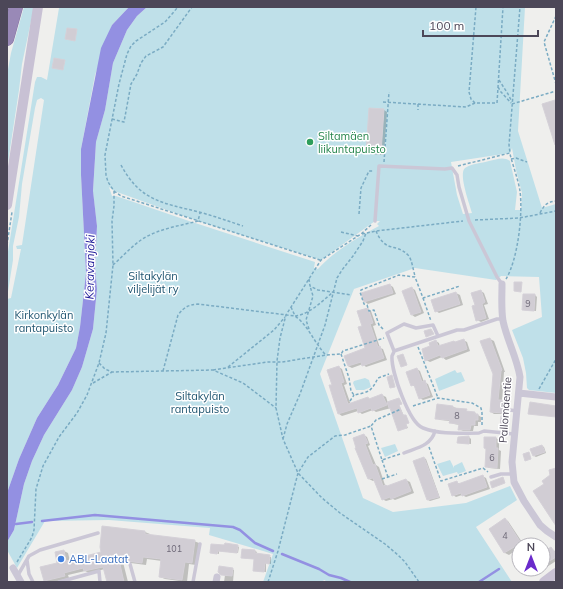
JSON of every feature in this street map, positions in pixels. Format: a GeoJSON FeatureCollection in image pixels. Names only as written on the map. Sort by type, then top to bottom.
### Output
{"type":"FeatureCollection","features":[{"type":"Feature","properties":{"kind":"highway"},"geometry":{"type":"LineString","coordinates":[[7,39],[16,7]]}},
{"type":"Feature","properties":{"kind":"street"},"geometry":{"type":"LineString","coordinates":[[7,205],[8,186],[38,7]]}},
{"type":"Feature","properties":{"kind":"street","name":"Pallomäentie"},"geometry":{"type":"LineString","coordinates":[[502,284],[503,319],[506,335],[519,369],[520,377],[519,393],[513,411],[514,434],[512,462],[514,482],[540,525],[556,537]]}},
{"type":"Feature","properties":{"kind":"street"},"geometry":{"type":"LineString","coordinates":[[519,393],[556,397]]}},
{"type":"Feature","properties":{"kind":"street"},"geometry":{"type":"LineString","coordinates":[[13,568],[21,582]]}},
{"type":"Feature","properties":{"kind":"street"},"geometry":{"type":"LineString","coordinates":[[544,582],[556,573]]}},
{"type":"Feature","properties":{"kind":"lane"},"geometry":{"type":"LineString","coordinates":[[375,221],[379,166],[452,168]]}},
{"type":"Feature","properties":{"kind":"lane","name":"Pallomäentie"},"geometry":{"type":"LineString","coordinates":[[452,168],[457,175],[469,221],[502,284]]}},
{"type":"Feature","properties":{"kind":"lane"},"geometry":{"type":"LineString","coordinates":[[394,350],[457,330],[464,330],[497,319],[503,319]]}},
{"type":"Feature","properties":{"kind":"lane"},"geometry":{"type":"LineString","coordinates":[[438,336],[433,324],[416,328],[404,324],[388,335],[394,350],[392,357],[394,372],[410,414],[417,425],[435,431],[479,433],[484,431],[514,434]]}},
{"type":"Feature","properties":{"kind":"lane"},"geometry":{"type":"LineString","coordinates":[[404,453],[427,444],[435,431]]}},
{"type":"Feature","properties":{"kind":"lane"},"geometry":{"type":"LineString","coordinates":[[491,477],[501,474],[513,474]]}},
{"type":"Feature","properties":{"kind":"lane"},"geometry":{"type":"LineString","coordinates":[[18,575],[29,556],[40,550],[98,533]]}},
{"type":"Feature","properties":{"kind":"lane"},"geometry":{"type":"LineString","coordinates":[[193,582],[200,544]]}},
{"type":"Feature","properties":{"kind":"lane"},"geometry":{"type":"LineString","coordinates":[[27,560],[29,574],[33,582]]}},
{"type":"Feature","properties":{"kind":"lane"},"geometry":{"type":"LineString","coordinates":[[130,564],[135,582]]}},
{"type":"Feature","properties":{"kind":"lane"},"geometry":{"type":"LineString","coordinates":[[59,582],[99,571],[100,582]]}},
{"type":"Feature","properties":{"kind":"path"},"geometry":{"type":"LineString","coordinates":[[178,7],[165,22],[131,46],[119,84],[105,155],[104,166],[108,182],[114,191],[121,196],[320,260]]}},
{"type":"Feature","properties":{"kind":"path"},"geometry":{"type":"LineString","coordinates":[[112,119],[124,122],[131,84],[141,63],[146,56],[163,47],[192,7]]}},
{"type":"Feature","properties":{"kind":"path"},"geometry":{"type":"LineString","coordinates":[[475,104],[471,99],[469,92],[476,7]]}},
{"type":"Feature","properties":{"kind":"path"},"geometry":{"type":"LineString","coordinates":[[383,102],[466,107],[475,104],[498,104],[502,7]]}},
{"type":"Feature","properties":{"kind":"path"},"geometry":{"type":"LineString","coordinates":[[502,284],[507,278],[514,261],[519,232],[520,191],[510,154],[512,104],[520,7]]}},
{"type":"Feature","properties":{"kind":"path"},"geometry":{"type":"LineString","coordinates":[[556,16],[544,42],[556,84]]}},
{"type":"Feature","properties":{"kind":"path"},"geometry":{"type":"LineString","coordinates":[[498,79],[508,94],[512,104]]}},
{"type":"Feature","properties":{"kind":"path"},"geometry":{"type":"LineString","coordinates":[[498,87],[512,104]]}},
{"type":"Feature","properties":{"kind":"path"},"geometry":{"type":"LineString","coordinates":[[512,104],[556,91]]}},
{"type":"Feature","properties":{"kind":"path"},"geometry":{"type":"LineString","coordinates":[[384,166],[388,92]]}},
{"type":"Feature","properties":{"kind":"path"},"geometry":{"type":"LineString","coordinates":[[418,104],[418,110]]}},
{"type":"Feature","properties":{"kind":"path"},"geometry":{"type":"LineString","coordinates":[[452,168],[510,154]]}},
{"type":"Feature","properties":{"kind":"path"},"geometry":{"type":"LineString","coordinates":[[511,159],[516,158],[527,162]]}},
{"type":"Feature","properties":{"kind":"path"},"geometry":{"type":"LineString","coordinates":[[121,165],[135,186],[148,196],[169,206],[200,213],[243,226]]}},
{"type":"Feature","properties":{"kind":"path"},"geometry":{"type":"LineString","coordinates":[[359,214],[361,188],[364,178],[369,171],[379,171]]}},
{"type":"Feature","properties":{"kind":"path"},"geometry":{"type":"LineString","coordinates":[[13,568],[32,537],[34,530],[36,489],[43,466],[59,437],[77,413],[92,383],[99,363],[106,333],[113,265],[112,228],[114,191]]}},
{"type":"Feature","properties":{"kind":"path"},"geometry":{"type":"LineString","coordinates":[[539,214],[543,206],[549,202],[556,201]]}},
{"type":"Feature","properties":{"kind":"path"},"geometry":{"type":"LineString","coordinates":[[361,234],[469,221],[519,218],[556,211]]}},
{"type":"Feature","properties":{"kind":"path"},"geometry":{"type":"LineString","coordinates":[[198,221],[200,213]]}},
{"type":"Feature","properties":{"kind":"path"},"geometry":{"type":"LineString","coordinates":[[113,265],[131,248],[154,233],[198,221]]}},
{"type":"Feature","properties":{"kind":"path"},"geometry":{"type":"LineString","coordinates":[[227,368],[274,330],[286,315],[320,260],[361,234],[375,221]]}},
{"type":"Feature","properties":{"kind":"path"},"geometry":{"type":"LineString","coordinates":[[376,231],[380,240],[385,245],[401,250],[409,256],[415,277],[433,324]]}},
{"type":"Feature","properties":{"kind":"path"},"geometry":{"type":"LineString","coordinates":[[341,232],[358,236]]}},
{"type":"Feature","properties":{"kind":"path"},"geometry":{"type":"LineString","coordinates":[[283,439],[287,424],[318,346],[325,325],[332,293],[339,274],[363,241],[366,233]]}},
{"type":"Feature","properties":{"kind":"path"},"geometry":{"type":"LineString","coordinates":[[99,363],[105,369],[112,372],[213,370],[341,354],[343,351],[362,346],[388,335],[379,324],[374,310],[369,311],[367,305],[364,304],[360,292],[361,290],[399,275],[415,277]]}},
{"type":"Feature","properties":{"kind":"path"},"geometry":{"type":"LineString","coordinates":[[309,279],[313,296],[306,320],[309,330]]}},
{"type":"Feature","properties":{"kind":"path"},"geometry":{"type":"LineString","coordinates":[[310,286],[318,290],[351,295]]}},
{"type":"Feature","properties":{"kind":"path"},"geometry":{"type":"LineString","coordinates":[[423,298],[460,286]]}},
{"type":"Feature","properties":{"kind":"path"},"geometry":{"type":"LineString","coordinates":[[163,370],[178,314],[182,308],[189,305],[198,304],[295,316],[308,313],[332,293]]}},
{"type":"Feature","properties":{"kind":"path"},"geometry":{"type":"LineString","coordinates":[[291,307],[295,316],[309,330],[318,346],[326,355]]}},
{"type":"Feature","properties":{"kind":"path"},"geometry":{"type":"LineString","coordinates":[[286,315],[280,338],[277,361],[276,408],[283,439],[298,473],[328,503],[386,544],[405,562],[419,582]]}},
{"type":"Feature","properties":{"kind":"path"},"geometry":{"type":"LineString","coordinates":[[417,343],[422,360],[428,369],[438,398]]}},
{"type":"Feature","properties":{"kind":"path"},"geometry":{"type":"LineString","coordinates":[[341,354],[350,378],[351,391],[354,395]]}},
{"type":"Feature","properties":{"kind":"path"},"geometry":{"type":"LineString","coordinates":[[535,394],[556,360]]}},
{"type":"Feature","properties":{"kind":"path"},"geometry":{"type":"LineString","coordinates":[[213,370],[243,383],[276,408]]}},
{"type":"Feature","properties":{"kind":"path"},"geometry":{"type":"LineString","coordinates":[[92,383],[112,372]]}},
{"type":"Feature","properties":{"kind":"path"},"geometry":{"type":"LineString","coordinates":[[350,401],[354,395],[369,392],[373,389],[378,378],[394,372]]}},
{"type":"Feature","properties":{"kind":"path"},"geometry":{"type":"LineString","coordinates":[[268,582],[278,551],[298,473],[308,457],[335,436],[345,436],[370,426]]}},
{"type":"Feature","properties":{"kind":"path"},"geometry":{"type":"LineString","coordinates":[[427,444],[441,481],[483,468],[488,471],[491,477]]}},
{"type":"Feature","properties":{"kind":"path"},"geometry":{"type":"LineString","coordinates":[[382,460],[388,477]]}},
{"type":"Feature","properties":{"kind":"path"},"geometry":{"type":"LineString","coordinates":[[382,479],[396,474]]}},
{"type":"Feature","properties":{"kind":"green space"},"geometry":{"type":"Polygon","coordinates":[[[24,7],[34,7],[22,64],[7,169],[7,75],[11,53],[24,7]]]}},
{"type":"Feature","properties":{"kind":"green space","name":"Kirkonkylän rantapuisto"},"geometry":{"type":"Polygon","coordinates":[[[58,7],[129,7],[112,25],[95,75],[81,149],[86,273],[76,348],[58,385],[37,418],[19,459],[7,493],[7,299],[11,298],[21,249],[17,249],[16,246],[22,245],[44,100],[41,98],[37,100],[35,108],[22,184],[19,217],[13,246],[13,260],[7,298],[7,258],[35,82],[37,77],[47,80],[58,7]]]}},
{"type":"Feature","properties":{"kind":"green space"},"geometry":{"type":"Polygon","coordinates":[[[147,7],[525,7],[518,131],[542,208],[556,204],[556,393],[529,390],[527,388],[523,358],[512,330],[542,317],[539,277],[501,276],[496,280],[415,268],[354,289],[320,374],[363,498],[393,512],[466,503],[510,486],[517,500],[476,527],[512,582],[326,582],[325,580],[320,582],[263,582],[273,554],[209,535],[210,528],[109,520],[45,521],[17,568],[7,550],[7,542],[14,530],[24,484],[32,461],[44,435],[72,390],[82,367],[93,329],[97,289],[95,267],[97,226],[93,192],[96,142],[105,110],[113,63],[127,30],[137,16],[147,7]],[[512,148],[510,153],[451,162],[457,195],[463,214],[472,213],[464,183],[463,171],[467,167],[497,159],[510,161],[517,192],[515,210],[521,210],[522,193],[512,148]],[[109,187],[112,196],[116,196],[315,262],[314,268],[318,269],[324,262],[354,240],[379,226],[377,224],[380,221],[375,221],[321,260],[198,221],[114,191],[109,187]]]}},
{"type":"Feature","properties":{"kind":"green space"},"geometry":{"type":"Polygon","coordinates":[[[455,370],[457,373],[461,372],[465,381],[439,391],[435,379],[455,370]]]}},
{"type":"Feature","properties":{"kind":"green space"},"geometry":{"type":"Polygon","coordinates":[[[365,378],[369,380],[371,387],[364,390],[356,390],[353,383],[354,381],[365,378]]]}},
{"type":"Feature","properties":{"kind":"green space"},"geometry":{"type":"Polygon","coordinates":[[[395,444],[398,451],[385,457],[381,448],[395,444]]]}},
{"type":"Feature","properties":{"kind":"green space"},"geometry":{"type":"Polygon","coordinates":[[[450,460],[454,468],[454,466],[462,462],[466,471],[458,474],[457,472],[443,476],[437,464],[450,460]]]}},
{"type":"Feature","properties":{"kind":"water","name":"Keravanjoki"},"geometry":{"type":"Polygon","coordinates":[[[129,7],[147,7],[137,16],[127,30],[113,63],[105,110],[96,142],[93,191],[97,226],[95,267],[97,289],[93,329],[82,367],[72,390],[44,435],[32,461],[24,484],[14,530],[7,542],[7,493],[19,459],[37,418],[58,385],[76,348],[86,273],[81,149],[101,48],[112,25],[129,7]]]}},
{"type":"Feature","properties":{"kind":"building"},"geometry":{"type":"Polygon","coordinates":[[[67,28],[77,29],[75,41],[65,39],[67,28]]]}},
{"type":"Feature","properties":{"kind":"building"},"geometry":{"type":"Polygon","coordinates":[[[54,58],[65,60],[63,70],[52,68],[54,58]]]}},
{"type":"Feature","properties":{"kind":"building"},"geometry":{"type":"Polygon","coordinates":[[[555,100],[556,144],[555,145],[542,104],[555,100]]]}},
{"type":"Feature","properties":{"kind":"building"},"geometry":{"type":"Polygon","coordinates":[[[369,108],[384,109],[381,153],[366,152],[369,108]]]}},
{"type":"Feature","properties":{"kind":"building"},"geometry":{"type":"Polygon","coordinates":[[[514,282],[522,282],[521,292],[514,291],[514,282]]]}},
{"type":"Feature","properties":{"kind":"building"},"geometry":{"type":"Polygon","coordinates":[[[390,284],[393,293],[364,302],[361,293],[390,284]]]}},
{"type":"Feature","properties":{"kind":"building"},"geometry":{"type":"Polygon","coordinates":[[[412,287],[421,312],[411,315],[402,291],[412,287]]]}},
{"type":"Feature","properties":{"kind":"building"},"geometry":{"type":"Polygon","coordinates":[[[481,290],[485,302],[482,304],[486,318],[476,321],[472,306],[475,305],[471,293],[481,290]]]}},
{"type":"Feature","properties":{"kind":"building"},"geometry":{"type":"Polygon","coordinates":[[[456,292],[460,304],[435,312],[431,300],[456,292]]]}},
{"type":"Feature","properties":{"kind":"building"},"geometry":{"type":"Polygon","coordinates":[[[523,294],[535,294],[534,311],[522,310],[523,294]]]}},
{"type":"Feature","properties":{"kind":"building"},"geometry":{"type":"Polygon","coordinates":[[[368,308],[373,323],[370,324],[378,347],[380,346],[384,358],[362,366],[361,362],[348,366],[344,356],[365,348],[358,327],[362,326],[357,311],[368,308]]]}},
{"type":"Feature","properties":{"kind":"building"},"geometry":{"type":"Polygon","coordinates":[[[431,329],[434,334],[426,337],[424,331],[431,329]]]}},
{"type":"Feature","properties":{"kind":"building"},"geometry":{"type":"Polygon","coordinates":[[[490,338],[502,370],[498,400],[502,400],[502,404],[504,404],[503,413],[490,412],[493,374],[480,341],[490,338]]]}},
{"type":"Feature","properties":{"kind":"building"},"geometry":{"type":"Polygon","coordinates":[[[464,339],[467,349],[442,358],[440,355],[425,361],[422,349],[430,346],[429,343],[436,340],[438,346],[464,339]]]}},
{"type":"Feature","properties":{"kind":"building"},"geometry":{"type":"Polygon","coordinates":[[[403,354],[407,365],[401,367],[397,356],[403,354]]]}},
{"type":"Feature","properties":{"kind":"building"},"geometry":{"type":"Polygon","coordinates":[[[339,366],[344,382],[341,383],[348,404],[382,394],[387,405],[372,411],[371,408],[358,413],[357,408],[338,414],[329,385],[332,385],[327,370],[339,366]]]}},
{"type":"Feature","properties":{"kind":"building"},"geometry":{"type":"Polygon","coordinates":[[[417,368],[422,382],[425,380],[430,395],[419,399],[414,385],[411,386],[406,372],[417,368]]]}},
{"type":"Feature","properties":{"kind":"building"},"geometry":{"type":"Polygon","coordinates":[[[392,375],[395,387],[390,388],[387,377],[392,375]]]}},
{"type":"Feature","properties":{"kind":"building"},"geometry":{"type":"Polygon","coordinates":[[[399,398],[402,404],[399,405],[403,415],[406,415],[409,423],[406,424],[407,428],[398,431],[387,402],[399,398]]]}},
{"type":"Feature","properties":{"kind":"building"},"geometry":{"type":"Polygon","coordinates":[[[530,402],[556,406],[556,417],[528,414],[530,402]]]}},
{"type":"Feature","properties":{"kind":"building"},"geometry":{"type":"Polygon","coordinates":[[[437,404],[453,406],[453,408],[467,409],[466,411],[475,412],[475,414],[478,414],[478,420],[475,420],[475,425],[471,425],[470,430],[458,430],[459,424],[449,423],[450,420],[435,419],[437,404]]]}},
{"type":"Feature","properties":{"kind":"building"},"geometry":{"type":"Polygon","coordinates":[[[501,416],[509,417],[508,430],[500,429],[501,416]]]}},
{"type":"Feature","properties":{"kind":"building"},"geometry":{"type":"Polygon","coordinates":[[[364,434],[368,443],[365,444],[373,465],[375,464],[383,486],[406,479],[411,491],[391,499],[390,497],[382,500],[373,478],[368,479],[355,448],[353,438],[364,434]]]}},
{"type":"Feature","properties":{"kind":"building"},"geometry":{"type":"Polygon","coordinates":[[[469,436],[469,444],[457,443],[458,437],[469,436]]]}},
{"type":"Feature","properties":{"kind":"building"},"geometry":{"type":"Polygon","coordinates":[[[484,437],[496,437],[496,448],[498,448],[497,468],[485,467],[486,449],[484,448],[484,437]]]}},
{"type":"Feature","properties":{"kind":"building"},"geometry":{"type":"Polygon","coordinates":[[[542,445],[545,452],[533,456],[530,449],[542,445]]]}},
{"type":"Feature","properties":{"kind":"building"},"geometry":{"type":"Polygon","coordinates":[[[529,452],[531,459],[525,461],[523,454],[529,452]]]}},
{"type":"Feature","properties":{"kind":"building"},"geometry":{"type":"Polygon","coordinates":[[[424,457],[439,497],[427,500],[413,461],[424,457]]]}},
{"type":"Feature","properties":{"kind":"building"},"geometry":{"type":"Polygon","coordinates":[[[556,468],[556,526],[533,491],[544,484],[542,481],[550,475],[549,470],[556,468]]]}},
{"type":"Feature","properties":{"kind":"building"},"geometry":{"type":"Polygon","coordinates":[[[483,475],[487,487],[462,496],[461,493],[452,496],[448,484],[457,481],[458,484],[483,475]]]}},
{"type":"Feature","properties":{"kind":"building"},"geometry":{"type":"Polygon","coordinates":[[[503,477],[505,483],[492,488],[490,482],[503,477]]]}},
{"type":"Feature","properties":{"kind":"building"},"geometry":{"type":"Polygon","coordinates":[[[505,518],[517,537],[511,537],[511,549],[504,553],[489,529],[505,518]]]}},
{"type":"Feature","properties":{"kind":"building"},"geometry":{"type":"Polygon","coordinates":[[[102,526],[145,531],[145,534],[195,540],[192,563],[185,562],[182,580],[159,577],[161,559],[143,557],[142,563],[119,560],[124,582],[107,582],[103,567],[84,571],[83,568],[64,573],[65,576],[44,581],[40,567],[57,563],[55,552],[64,550],[66,561],[101,552],[102,526]]]}},
{"type":"Feature","properties":{"kind":"building"},"geometry":{"type":"Polygon","coordinates":[[[225,543],[238,545],[237,553],[218,551],[217,554],[210,553],[211,544],[224,545],[225,543]]]}},
{"type":"Feature","properties":{"kind":"building"},"geometry":{"type":"Polygon","coordinates":[[[551,547],[556,554],[556,557],[551,560],[551,547]]]}},
{"type":"Feature","properties":{"kind":"building"},"geometry":{"type":"Polygon","coordinates":[[[242,549],[255,550],[255,553],[270,555],[269,564],[265,563],[264,572],[253,571],[254,559],[241,558],[242,549]]]}},
{"type":"Feature","properties":{"kind":"building"},"geometry":{"type":"Polygon","coordinates":[[[219,566],[233,568],[232,576],[221,575],[218,572],[219,566]]]}},
{"type":"Feature","properties":{"kind":"waterway"},"geometry":{"type":"LineString","coordinates":[[42,521],[95,515],[233,527],[240,530],[255,543],[273,551]]}},
{"type":"Feature","properties":{"kind":"waterway"},"geometry":{"type":"LineString","coordinates":[[16,524],[32,522]]}},
{"type":"Feature","properties":{"kind":"waterway"},"geometry":{"type":"LineString","coordinates":[[282,554],[319,569],[329,575],[350,582]]}},
{"type":"Feature","properties":{"kind":"waterway"},"geometry":{"type":"LineString","coordinates":[[479,582],[499,569]]}},
{"type":"Feature","properties":{"kind":"place","name":"Siltamäen liikuntapuisto"},"geometry":{"type":"Point","coordinates":[310,142]}},
{"type":"Feature","properties":{"kind":"place","name":"ABL-Laatat"},"geometry":{"type":"Point","coordinates":[61,559]}},
{"type":"Feature","properties":{"kind":"park label","name":"Siltakylän viljelijät ry"},"geometry":{"type":"Point","coordinates":[153,282]}},
{"type":"Feature","properties":{"kind":"park label","name":"Siltakylän rantapuisto"},"geometry":{"type":"Point","coordinates":[200,402]}}]}
